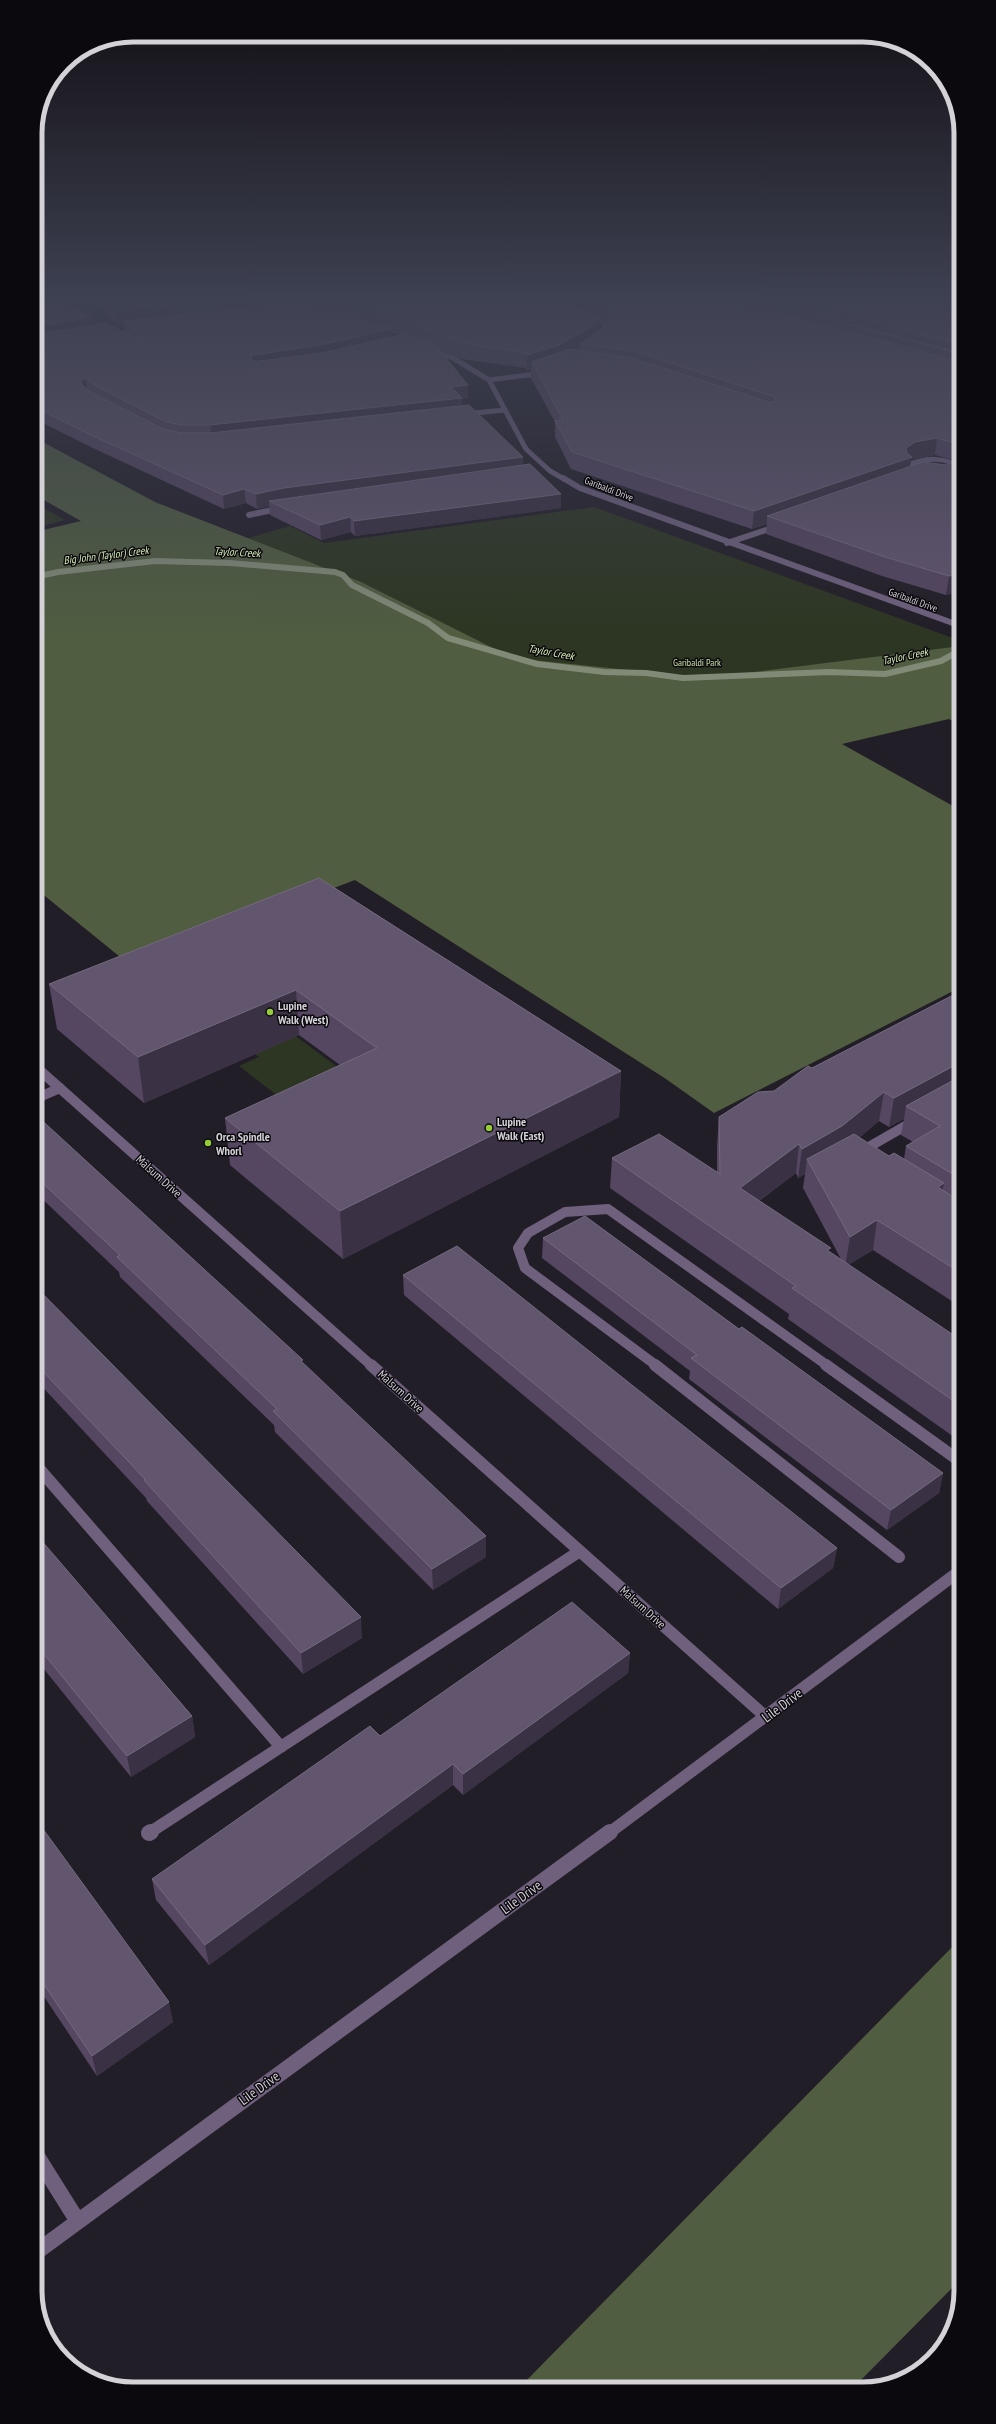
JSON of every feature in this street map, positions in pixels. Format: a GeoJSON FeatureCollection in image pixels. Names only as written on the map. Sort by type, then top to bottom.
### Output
{"type":"FeatureCollection","features":[{"type":"Feature","properties":{"kind":"street"},"geometry":{"type":"LineString","coordinates":[[460,414],[492,411]]}},
{"type":"Feature","properties":{"kind":"street","name":"Garibaldi Drive"},"geometry":{"type":"LineString","coordinates":[[506,411],[526,449],[550,471],[580,488],[727,543],[954,624]]}},
{"type":"Feature","properties":{"kind":"street"},"geometry":{"type":"LineString","coordinates":[[912,478],[919,476],[908,469],[908,465],[915,462],[938,460],[954,464]]}},
{"type":"Feature","properties":{"kind":"street"},"geometry":{"type":"LineString","coordinates":[[544,472],[550,471]]}},
{"type":"Feature","properties":{"kind":"street"},"geometry":{"type":"LineString","coordinates":[[249,516],[286,507]]}},
{"type":"Feature","properties":{"kind":"street"},"geometry":{"type":"LineString","coordinates":[[727,543],[783,524]]}},
{"type":"Feature","properties":{"kind":"street","name":"Malsum Drive"},"geometry":{"type":"LineString","coordinates":[[42,1072],[766,1717]]}},
{"type":"Feature","properties":{"kind":"street"},"geometry":{"type":"LineString","coordinates":[[42,1096],[60,1088]]}},
{"type":"Feature","properties":{"kind":"street"},"geometry":{"type":"LineString","coordinates":[[869,1162],[853,1156],[922,1117]]}},
{"type":"Feature","properties":{"kind":"street"},"geometry":{"type":"LineString","coordinates":[[899,1556],[699,1398],[525,1268],[518,1248],[528,1233],[565,1212],[608,1209],[954,1457]]}},
{"type":"Feature","properties":{"kind":"street"},"geometry":{"type":"LineString","coordinates":[[42,1472],[281,1747]]}},
{"type":"Feature","properties":{"kind":"street"},"geometry":{"type":"LineString","coordinates":[[149,1833],[580,1551]]}},
{"type":"Feature","properties":{"kind":"street","name":"Lile Drive"},"geometry":{"type":"LineString","coordinates":[[42,2248],[77,2220],[766,1717],[954,1575]]}},
{"type":"Feature","properties":{"kind":"street"},"geometry":{"type":"LineString","coordinates":[[42,2164],[77,2220]]}},
{"type":"Feature","properties":{"kind":"green space"},"geometry":{"type":"Polygon","coordinates":[[[42,442],[155,502],[361,582],[513,658],[706,678],[954,647],[954,722],[949,719],[842,744],[954,806],[954,991],[714,1113],[666,1079],[355,880],[130,965],[42,894],[42,530],[81,521],[42,499],[42,442]]]}},
{"type":"Feature","properties":{"kind":"green space"},"geometry":{"type":"Polygon","coordinates":[[[42,507],[65,520],[42,526],[42,507]]]}},
{"type":"Feature","properties":{"kind":"green space","name":"Garibaldi Park"},"geometry":{"type":"Polygon","coordinates":[[[594,507],[954,638],[954,711],[690,784],[234,542],[290,526],[324,543],[594,507]]]}},
{"type":"Feature","properties":{"kind":"green space"},"geometry":{"type":"Polygon","coordinates":[[[274,1020],[401,1114],[310,1121],[239,1066],[259,1057],[234,1038],[274,1020]]]}},
{"type":"Feature","properties":{"kind":"green space"},"geometry":{"type":"Polygon","coordinates":[[[954,1945],[954,2286],[859,2382],[525,2382],[954,1945]]]}},
{"type":"Feature","properties":{"kind":"building"},"geometry":{"type":"Polygon","coordinates":[[[43,411],[128,411],[163,429],[182,433],[210,433],[412,411],[475,411],[523,457],[284,488],[256,494],[244,489],[223,495],[93,436],[43,411]]]}},
{"type":"Feature","properties":{"kind":"building"},"geometry":{"type":"Polygon","coordinates":[[[145,411],[340,411],[210,425],[182,425],[166,422],[145,411]]]}},
{"type":"Feature","properties":{"kind":"building"},"geometry":{"type":"Polygon","coordinates":[[[558,411],[954,411],[954,443],[937,438],[915,442],[906,448],[907,453],[912,457],[754,511],[572,452],[555,421],[563,420],[558,411]]]}},
{"type":"Feature","properties":{"kind":"building"},"geometry":{"type":"Polygon","coordinates":[[[923,462],[947,465],[954,463],[954,575],[949,576],[885,557],[767,516],[923,462]]]}},
{"type":"Feature","properties":{"kind":"building"},"geometry":{"type":"Polygon","coordinates":[[[530,464],[561,494],[354,521],[350,517],[320,525],[269,501],[530,464]]]}},
{"type":"Feature","properties":{"kind":"building"},"geometry":{"type":"Polygon","coordinates":[[[319,878],[621,1071],[340,1211],[225,1118],[377,1048],[296,990],[138,1057],[49,984],[319,878]]]}},
{"type":"Feature","properties":{"kind":"building"},"geometry":{"type":"Polygon","coordinates":[[[954,995],[954,1066],[894,1098],[884,1092],[842,1126],[802,1149],[799,1144],[740,1188],[831,1248],[827,1250],[954,1335],[954,1401],[792,1288],[796,1286],[612,1158],[659,1134],[720,1174],[719,1117],[758,1092],[774,1091],[808,1066],[812,1068],[954,995]]]}},
{"type":"Feature","properties":{"kind":"building"},"geometry":{"type":"Polygon","coordinates":[[[954,1080],[954,1175],[906,1146],[940,1126],[906,1106],[954,1080]]]}},
{"type":"Feature","properties":{"kind":"building"},"geometry":{"type":"Polygon","coordinates":[[[42,1120],[303,1360],[301,1361],[486,1536],[432,1569],[273,1411],[277,1409],[117,1257],[120,1255],[42,1183],[42,1120]]]}},
{"type":"Feature","properties":{"kind":"building"},"geometry":{"type":"Polygon","coordinates":[[[854,1134],[889,1156],[894,1153],[944,1183],[938,1187],[954,1197],[954,1269],[877,1220],[850,1237],[807,1159],[854,1134]]]}},
{"type":"Feature","properties":{"kind":"building"},"geometry":{"type":"Polygon","coordinates":[[[585,1216],[739,1329],[742,1327],[943,1473],[891,1510],[691,1358],[697,1355],[543,1238],[585,1216]]]}},
{"type":"Feature","properties":{"kind":"building"},"geometry":{"type":"Polygon","coordinates":[[[457,1246],[837,1548],[781,1588],[403,1275],[457,1246]]]}},
{"type":"Feature","properties":{"kind":"building"},"geometry":{"type":"Polygon","coordinates":[[[42,1293],[361,1617],[301,1653],[144,1480],[145,1479],[42,1370],[42,1293]]]}},
{"type":"Feature","properties":{"kind":"building"},"geometry":{"type":"Polygon","coordinates":[[[42,1541],[192,1716],[127,1756],[42,1652],[42,1541]]]}},
{"type":"Feature","properties":{"kind":"building"},"geometry":{"type":"Polygon","coordinates":[[[572,1602],[630,1653],[463,1774],[453,1764],[205,1945],[152,1879],[370,1726],[380,1736],[572,1602]]]}},
{"type":"Feature","properties":{"kind":"building"},"geometry":{"type":"Polygon","coordinates":[[[42,1828],[169,2002],[92,2056],[42,1981],[42,1828]]]}},
{"type":"Feature","properties":{"kind":"waterway","name":"Taylor Creek"},"geometry":{"type":"LineString","coordinates":[[42,575],[58,572],[155,561],[230,563],[335,572],[343,575],[352,585],[428,623],[448,638],[537,664],[604,672],[646,673],[683,678],[829,672],[885,674],[941,661],[954,654]]}},
{"type":"Feature","properties":{"kind":"place","name":"Lupine Walk (West)"},"geometry":{"type":"Point","coordinates":[270,1012]}},
{"type":"Feature","properties":{"kind":"place","name":"Lupine Walk (East)"},"geometry":{"type":"Point","coordinates":[489,1128]}},
{"type":"Feature","properties":{"kind":"place","name":"Orca Spindle Whorl"},"geometry":{"type":"Point","coordinates":[208,1143]}},
{"type":"Feature","properties":{"kind":"water label","name":"Big John (Taylor) Creek"},"geometry":{"type":"Point","coordinates":[106,555]}}]}
